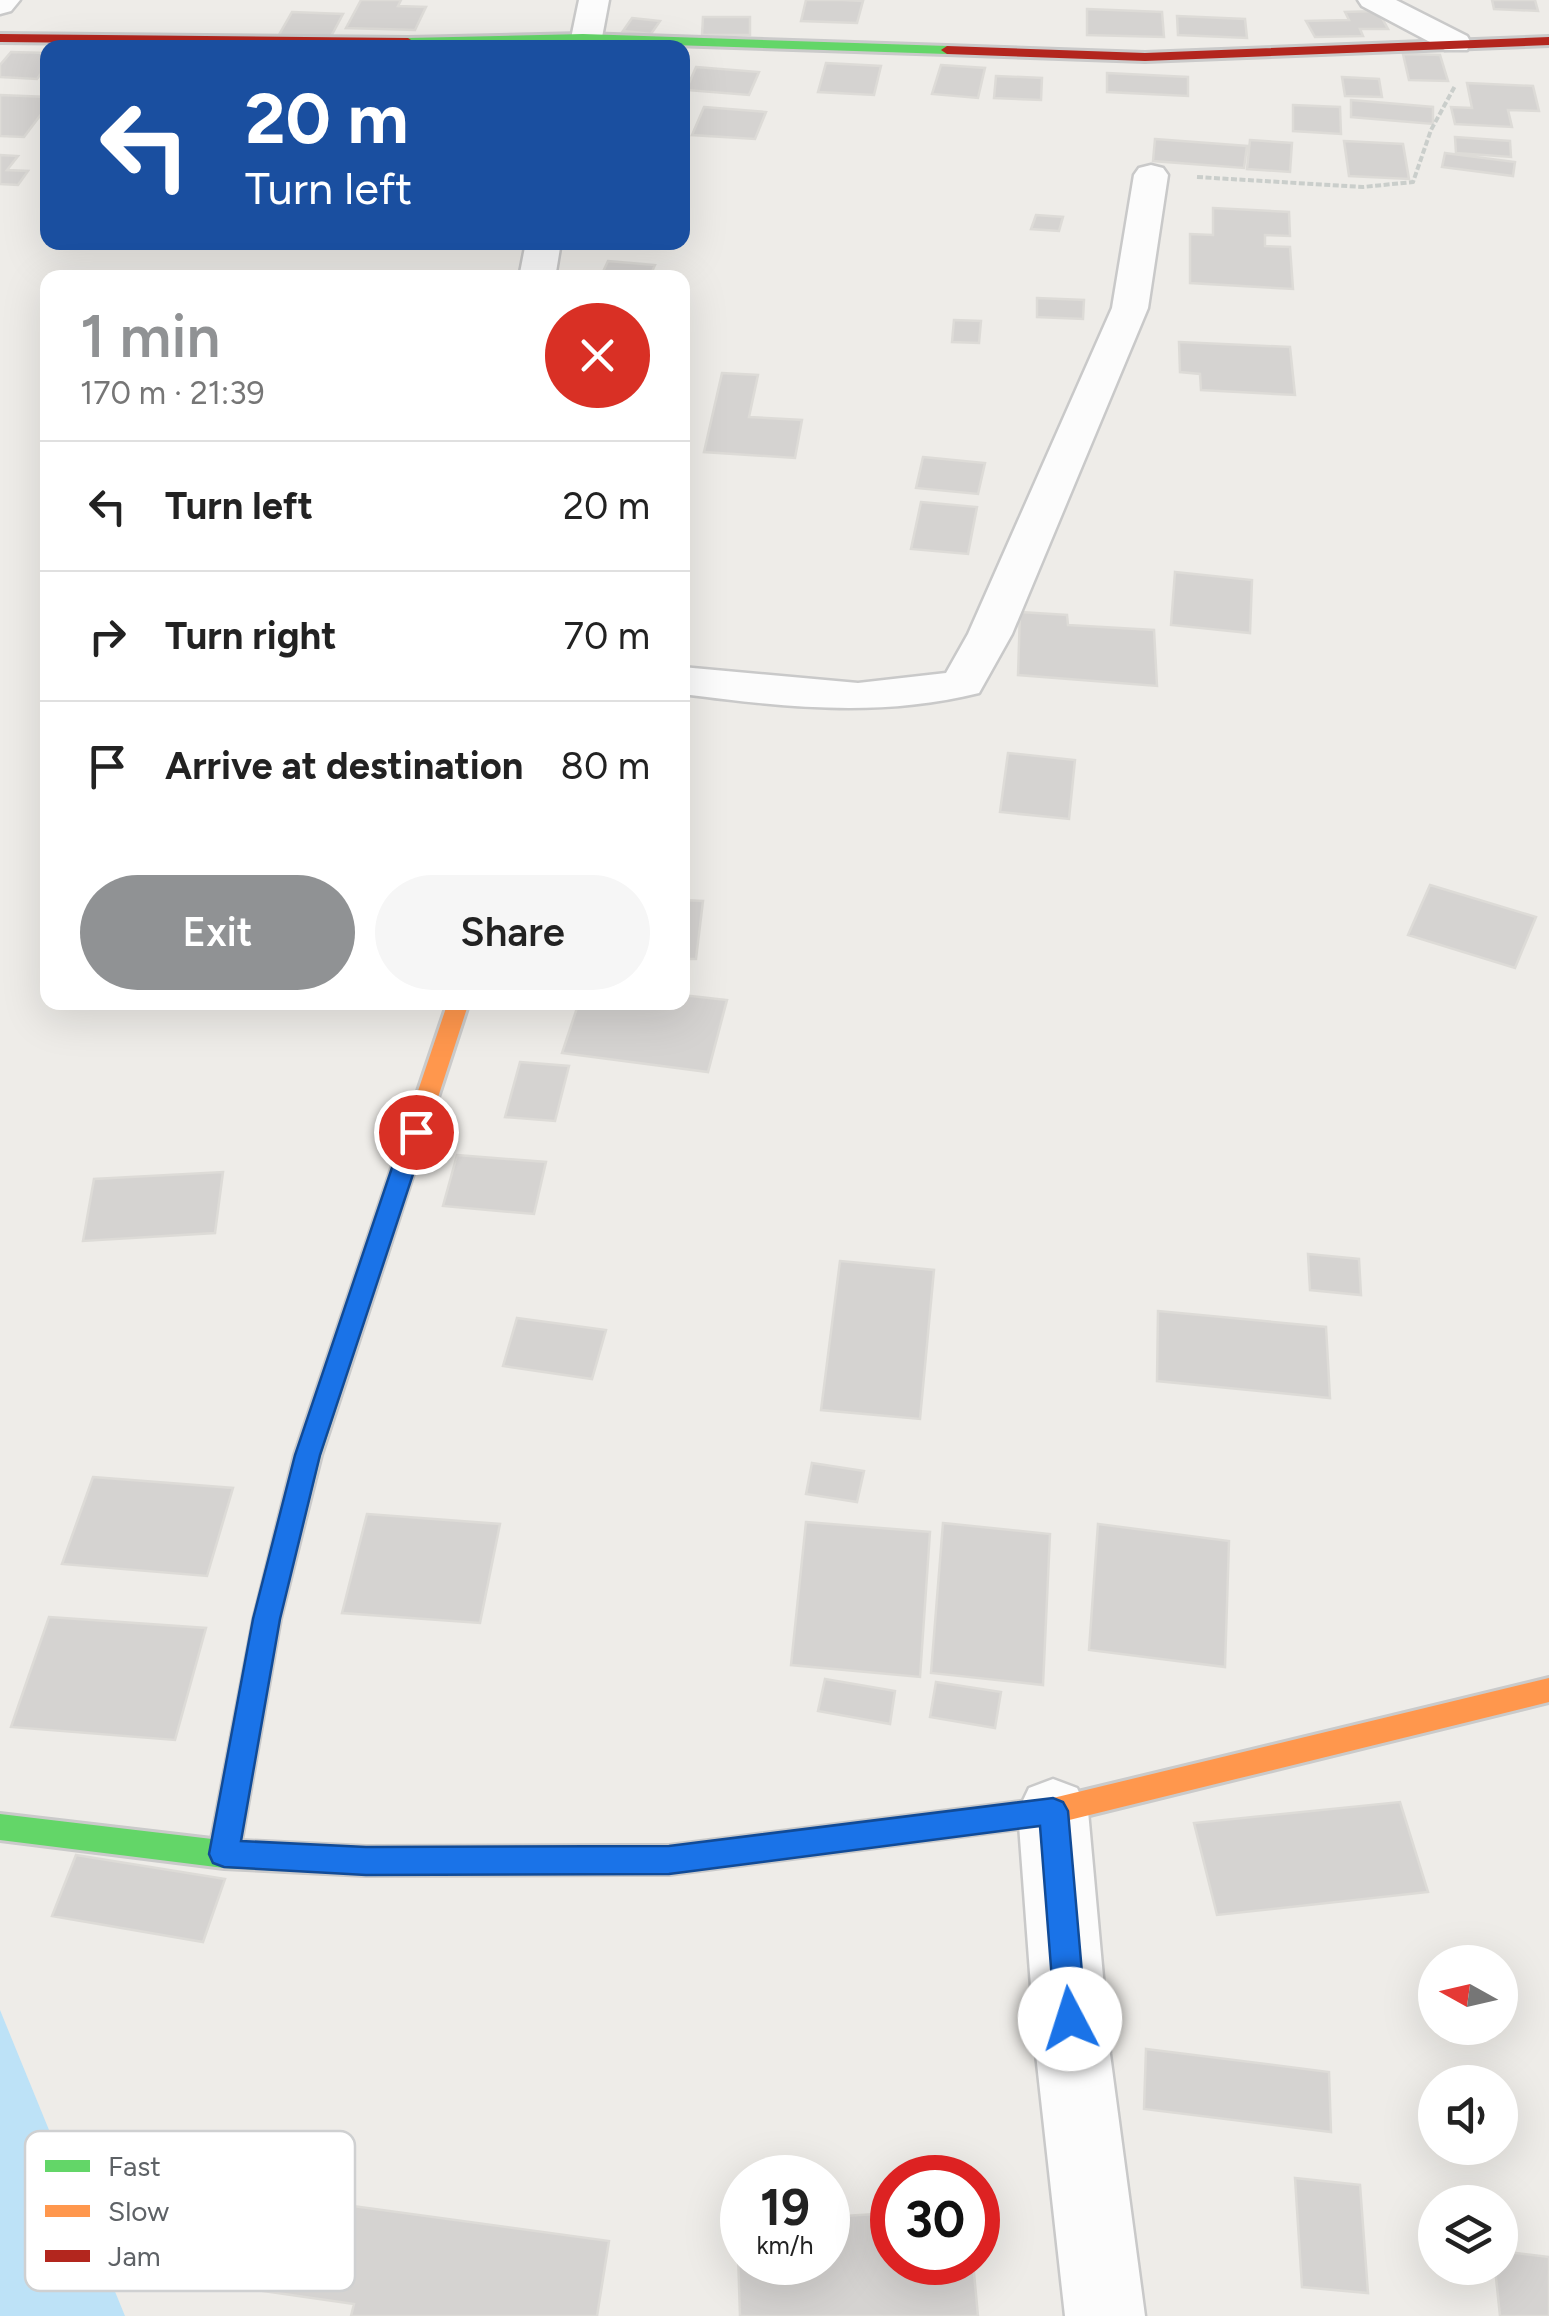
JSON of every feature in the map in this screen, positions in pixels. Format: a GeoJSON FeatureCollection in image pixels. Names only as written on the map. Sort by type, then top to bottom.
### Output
{"type":"FeatureCollection","features":[{"type":"Feature","properties":{"kind":"street"},"geometry":{"type":"LineString","coordinates":[[585,40],[594,0]]}},
{"type":"Feature","properties":{"kind":"street"},"geometry":{"type":"LineString","coordinates":[[1373,0],[1450,44]]}},
{"type":"Feature","properties":{"kind":"street"},"geometry":{"type":"LineString","coordinates":[[0,38],[84,40]]}},
{"type":"Feature","properties":{"kind":"street"},"geometry":{"type":"LineString","coordinates":[[690,46],[1145,57],[1549,41]]}},
{"type":"Feature","properties":{"kind":"street"},"geometry":{"type":"LineString","coordinates":[[690,681],[836,696],[914,696],[963,683],[1006,599],[1130,308],[1151,175]]}},
{"type":"Feature","properties":{"kind":"street"},"geometry":{"type":"LineString","coordinates":[[224,1854],[267,1619],[308,1455],[456,1010]]}},
{"type":"Feature","properties":{"kind":"street"},"geometry":{"type":"LineString","coordinates":[[0,1827],[224,1854],[366,1861],[669,1860],[1053,1811],[1549,1690]]}},
{"type":"Feature","properties":{"kind":"street"},"geometry":{"type":"LineString","coordinates":[[1053,1811],[1073,2054],[1105,2316]]}},
{"type":"Feature","properties":{"kind":"path"},"geometry":{"type":"LineString","coordinates":[[1151,175],[1363,187],[1413,182],[1431,130],[1456,88],[1450,44]]}},
{"type":"Feature","properties":{"kind":"water"},"geometry":{"type":"Polygon","coordinates":[[[0,2010],[49,2131],[25,2131],[25,2291],[115,2291],[125,2316],[0,2316],[0,2010]]]}},
{"type":"Feature","properties":{"kind":"building"},"geometry":{"type":"Polygon","coordinates":[[[361,0],[401,0],[398,6],[426,7],[415,30],[346,28],[361,0]]]}},
{"type":"Feature","properties":{"kind":"building"},"geometry":{"type":"Polygon","coordinates":[[[806,0],[863,1],[857,23],[801,21],[806,0]]]}},
{"type":"Feature","properties":{"kind":"building"},"geometry":{"type":"Polygon","coordinates":[[[1492,0],[1535,0],[1538,11],[1494,9],[1492,0]]]}},
{"type":"Feature","properties":{"kind":"building"},"geometry":{"type":"Polygon","coordinates":[[[1087,9],[1162,12],[1164,37],[1087,35],[1087,9]]]}},
{"type":"Feature","properties":{"kind":"building"},"geometry":{"type":"Polygon","coordinates":[[[1378,11],[1388,29],[1360,29],[1363,36],[1315,37],[1306,21],[1349,20],[1345,12],[1378,11]]]}},
{"type":"Feature","properties":{"kind":"building"},"geometry":{"type":"Polygon","coordinates":[[[292,12],[343,14],[329,40],[276,40],[292,12]]]}},
{"type":"Feature","properties":{"kind":"building"},"geometry":{"type":"Polygon","coordinates":[[[1177,16],[1245,19],[1247,38],[1178,35],[1177,16]]]}},
{"type":"Feature","properties":{"kind":"building"},"geometry":{"type":"Polygon","coordinates":[[[703,17],[750,17],[750,35],[702,35],[703,17]]]}},
{"type":"Feature","properties":{"kind":"building"},"geometry":{"type":"Polygon","coordinates":[[[632,18],[660,21],[651,34],[623,31],[632,18]]]}},
{"type":"Feature","properties":{"kind":"building"},"geometry":{"type":"Polygon","coordinates":[[[11,52],[40,53],[37,79],[0,77],[0,65],[11,52]]]}},
{"type":"Feature","properties":{"kind":"building"},"geometry":{"type":"Polygon","coordinates":[[[1403,54],[1440,55],[1448,81],[1409,80],[1403,54]]]}},
{"type":"Feature","properties":{"kind":"building"},"geometry":{"type":"Polygon","coordinates":[[[826,63],[881,66],[874,95],[818,92],[826,63]]]}},
{"type":"Feature","properties":{"kind":"building"},"geometry":{"type":"Polygon","coordinates":[[[941,65],[985,68],[978,98],[932,94],[941,65]]]}},
{"type":"Feature","properties":{"kind":"building"},"geometry":{"type":"Polygon","coordinates":[[[696,67],[759,72],[749,95],[690,90],[696,67]]]}},
{"type":"Feature","properties":{"kind":"building"},"geometry":{"type":"Polygon","coordinates":[[[1107,73],[1188,77],[1188,96],[1107,92],[1107,73]]]}},
{"type":"Feature","properties":{"kind":"building"},"geometry":{"type":"Polygon","coordinates":[[[996,76],[1042,78],[1041,100],[994,98],[996,76]]]}},
{"type":"Feature","properties":{"kind":"building"},"geometry":{"type":"Polygon","coordinates":[[[1342,77],[1379,79],[1382,97],[1345,96],[1342,77]]]}},
{"type":"Feature","properties":{"kind":"building"},"geometry":{"type":"Polygon","coordinates":[[[1467,83],[1533,86],[1539,111],[1508,110],[1512,127],[1455,124],[1451,107],[1472,108],[1467,83]]]}},
{"type":"Feature","properties":{"kind":"building"},"geometry":{"type":"Polygon","coordinates":[[[0,95],[40,97],[40,116],[24,137],[0,136],[0,95]]]}},
{"type":"Feature","properties":{"kind":"building"},"geometry":{"type":"Polygon","coordinates":[[[1351,100],[1433,107],[1433,124],[1351,117],[1351,100]]]}},
{"type":"Feature","properties":{"kind":"building"},"geometry":{"type":"Polygon","coordinates":[[[1293,105],[1340,107],[1341,134],[1293,131],[1293,105]]]}},
{"type":"Feature","properties":{"kind":"building"},"geometry":{"type":"Polygon","coordinates":[[[704,107],[766,112],[755,139],[692,135],[704,107]]]}},
{"type":"Feature","properties":{"kind":"building"},"geometry":{"type":"Polygon","coordinates":[[[1455,137],[1510,141],[1511,157],[1456,153],[1455,137]]]}},
{"type":"Feature","properties":{"kind":"building"},"geometry":{"type":"Polygon","coordinates":[[[1155,139],[1247,146],[1244,168],[1153,161],[1155,139]]]}},
{"type":"Feature","properties":{"kind":"building"},"geometry":{"type":"Polygon","coordinates":[[[1250,140],[1292,143],[1290,172],[1247,169],[1250,140]]]}},
{"type":"Feature","properties":{"kind":"building"},"geometry":{"type":"Polygon","coordinates":[[[1344,141],[1403,144],[1409,179],[1349,176],[1344,141]]]}},
{"type":"Feature","properties":{"kind":"building"},"geometry":{"type":"Polygon","coordinates":[[[1445,153],[1515,162],[1513,176],[1442,167],[1445,153]]]}},
{"type":"Feature","properties":{"kind":"building"},"geometry":{"type":"Polygon","coordinates":[[[0,155],[18,156],[7,170],[28,171],[18,185],[0,184],[0,155]]]}},
{"type":"Feature","properties":{"kind":"building"},"geometry":{"type":"Polygon","coordinates":[[[1213,208],[1289,212],[1290,236],[1265,235],[1265,246],[1290,247],[1293,289],[1190,283],[1190,234],[1213,235],[1213,208]]]}},
{"type":"Feature","properties":{"kind":"building"},"geometry":{"type":"Polygon","coordinates":[[[1036,215],[1063,217],[1059,231],[1031,229],[1036,215]]]}},
{"type":"Feature","properties":{"kind":"building"},"geometry":{"type":"Polygon","coordinates":[[[608,261],[655,265],[653,270],[604,270],[608,261]]]}},
{"type":"Feature","properties":{"kind":"building"},"geometry":{"type":"Polygon","coordinates":[[[1037,298],[1084,300],[1083,319],[1037,317],[1037,298]]]}},
{"type":"Feature","properties":{"kind":"building"},"geometry":{"type":"Polygon","coordinates":[[[954,320],[981,321],[979,343],[952,342],[954,320]]]}},
{"type":"Feature","properties":{"kind":"building"},"geometry":{"type":"Polygon","coordinates":[[[1179,342],[1290,347],[1295,395],[1201,390],[1200,374],[1180,372],[1179,342]]]}},
{"type":"Feature","properties":{"kind":"building"},"geometry":{"type":"Polygon","coordinates":[[[722,373],[758,375],[749,417],[802,420],[795,458],[704,452],[722,373]]]}},
{"type":"Feature","properties":{"kind":"building"},"geometry":{"type":"Polygon","coordinates":[[[923,457],[985,463],[978,494],[916,488],[923,457]]]}},
{"type":"Feature","properties":{"kind":"building"},"geometry":{"type":"Polygon","coordinates":[[[921,502],[977,507],[968,554],[911,549],[921,502]]]}},
{"type":"Feature","properties":{"kind":"building"},"geometry":{"type":"Polygon","coordinates":[[[1175,572],[1252,580],[1250,633],[1171,625],[1175,572]]]}},
{"type":"Feature","properties":{"kind":"building"},"geometry":{"type":"Polygon","coordinates":[[[1020,612],[1067,615],[1068,625],[1154,630],[1157,686],[1018,675],[1020,612]]]}},
{"type":"Feature","properties":{"kind":"building"},"geometry":{"type":"Polygon","coordinates":[[[1008,753],[1075,760],[1069,819],[1000,812],[1008,753]]]}},
{"type":"Feature","properties":{"kind":"building"},"geometry":{"type":"Polygon","coordinates":[[[1430,885],[1536,917],[1515,968],[1408,935],[1430,885]]]}},
{"type":"Feature","properties":{"kind":"building"},"geometry":{"type":"Polygon","coordinates":[[[690,900],[703,901],[696,959],[690,959],[690,900]]]}},
{"type":"Feature","properties":{"kind":"building"},"geometry":{"type":"Polygon","coordinates":[[[690,996],[727,1000],[708,1072],[562,1053],[576,1010],[690,1010],[690,996]]]}},
{"type":"Feature","properties":{"kind":"building"},"geometry":{"type":"Polygon","coordinates":[[[520,1062],[569,1066],[555,1121],[505,1117],[520,1062]]]}},
{"type":"Feature","properties":{"kind":"building"},"geometry":{"type":"Polygon","coordinates":[[[457,1155],[546,1162],[534,1214],[443,1206],[457,1155]]]}},
{"type":"Feature","properties":{"kind":"building"},"geometry":{"type":"Polygon","coordinates":[[[223,1172],[215,1233],[83,1241],[94,1179],[223,1172]]]}},
{"type":"Feature","properties":{"kind":"building"},"geometry":{"type":"Polygon","coordinates":[[[1308,1254],[1359,1259],[1361,1295],[1310,1290],[1308,1254]]]}},
{"type":"Feature","properties":{"kind":"building"},"geometry":{"type":"Polygon","coordinates":[[[840,1261],[934,1270],[920,1419],[821,1410],[840,1261]]]}},
{"type":"Feature","properties":{"kind":"building"},"geometry":{"type":"Polygon","coordinates":[[[1158,1311],[1326,1327],[1330,1398],[1157,1381],[1158,1311]]]}},
{"type":"Feature","properties":{"kind":"building"},"geometry":{"type":"Polygon","coordinates":[[[517,1318],[606,1330],[592,1379],[503,1366],[517,1318]]]}},
{"type":"Feature","properties":{"kind":"building"},"geometry":{"type":"Polygon","coordinates":[[[812,1463],[864,1471],[857,1502],[806,1494],[812,1463]]]}},
{"type":"Feature","properties":{"kind":"building"},"geometry":{"type":"Polygon","coordinates":[[[93,1477],[233,1488],[207,1576],[62,1564],[93,1477]]]}},
{"type":"Feature","properties":{"kind":"building"},"geometry":{"type":"Polygon","coordinates":[[[367,1514],[500,1524],[480,1623],[342,1613],[367,1514]]]}},
{"type":"Feature","properties":{"kind":"building"},"geometry":{"type":"Polygon","coordinates":[[[806,1522],[930,1532],[920,1677],[791,1665],[806,1522]]]}},
{"type":"Feature","properties":{"kind":"building"},"geometry":{"type":"Polygon","coordinates":[[[943,1523],[1050,1534],[1043,1685],[931,1673],[943,1523]]]}},
{"type":"Feature","properties":{"kind":"building"},"geometry":{"type":"Polygon","coordinates":[[[1098,1524],[1229,1541],[1225,1667],[1089,1650],[1098,1524]]]}},
{"type":"Feature","properties":{"kind":"building"},"geometry":{"type":"Polygon","coordinates":[[[49,1617],[206,1628],[175,1740],[11,1727],[49,1617]]]}},
{"type":"Feature","properties":{"kind":"building"},"geometry":{"type":"Polygon","coordinates":[[[825,1679],[895,1691],[890,1724],[818,1711],[825,1679]]]}},
{"type":"Feature","properties":{"kind":"building"},"geometry":{"type":"Polygon","coordinates":[[[936,1682],[1001,1692],[995,1728],[930,1717],[936,1682]]]}},
{"type":"Feature","properties":{"kind":"building"},"geometry":{"type":"Polygon","coordinates":[[[1400,1802],[1428,1892],[1217,1915],[1194,1823],[1400,1802]]]}},
{"type":"Feature","properties":{"kind":"building"},"geometry":{"type":"Polygon","coordinates":[[[76,1855],[225,1879],[203,1942],[52,1916],[76,1855]]]}},
{"type":"Feature","properties":{"kind":"building"},"geometry":{"type":"Polygon","coordinates":[[[1146,2049],[1329,2072],[1331,2132],[1144,2109],[1146,2049]]]}},
{"type":"Feature","properties":{"kind":"building"},"geometry":{"type":"Polygon","coordinates":[[[1295,2178],[1360,2185],[1368,2293],[1302,2287],[1295,2178]]]}},
{"type":"Feature","properties":{"kind":"building"},"geometry":{"type":"Polygon","coordinates":[[[355,2206],[609,2241],[597,2316],[351,2316],[354,2304],[263,2291],[355,2291],[355,2206]]]}},
{"type":"Feature","properties":{"kind":"building"},"geometry":{"type":"Polygon","coordinates":[[[870,2214],[870,2285],[975,2285],[978,2316],[740,2316],[739,2285],[850,2285],[850,2216],[870,2214]]]}},
{"type":"Feature","properties":{"kind":"building"},"geometry":{"type":"Polygon","coordinates":[[[1518,2253],[1549,2257],[1549,2316],[1500,2316],[1497,2285],[1518,2285],[1518,2253]]]}},
{"type":"Feature","properties":{"kind":"traffic: fast"},"geometry":{"type":"LineString","coordinates":[[496,40],[644,40]]}},
{"type":"Feature","properties":{"kind":"traffic: fast"},"geometry":{"type":"LineString","coordinates":[[690,42],[947,50]]}},
{"type":"Feature","properties":{"kind":"traffic: fast"},"geometry":{"type":"LineString","coordinates":[[224,1854],[267,1619],[308,1455],[375,1254]]}},
{"type":"Feature","properties":{"kind":"traffic: fast"},"geometry":{"type":"LineString","coordinates":[[0,1827],[224,1854],[366,1861],[625,1860]]}},
{"type":"Feature","properties":{"kind":"traffic: slow"},"geometry":{"type":"LineString","coordinates":[[375,1254],[456,1010]]}},
{"type":"Feature","properties":{"kind":"traffic: slow"},"geometry":{"type":"LineString","coordinates":[[625,1860],[669,1860],[1053,1811],[1549,1690]]}},
{"type":"Feature","properties":{"kind":"traffic: jam"},"geometry":{"type":"LineString","coordinates":[[0,38],[204,40]]}},
{"type":"Feature","properties":{"kind":"traffic: jam"},"geometry":{"type":"LineString","coordinates":[[947,50],[1145,57],[1549,41]]}},
{"type":"Feature","properties":{"kind":"route"},"geometry":{"type":"LineString","coordinates":[[416,1132],[308,1455],[267,1619],[224,1854],[366,1861],[669,1860],[1053,1811],[1070,2019]]}}]}
